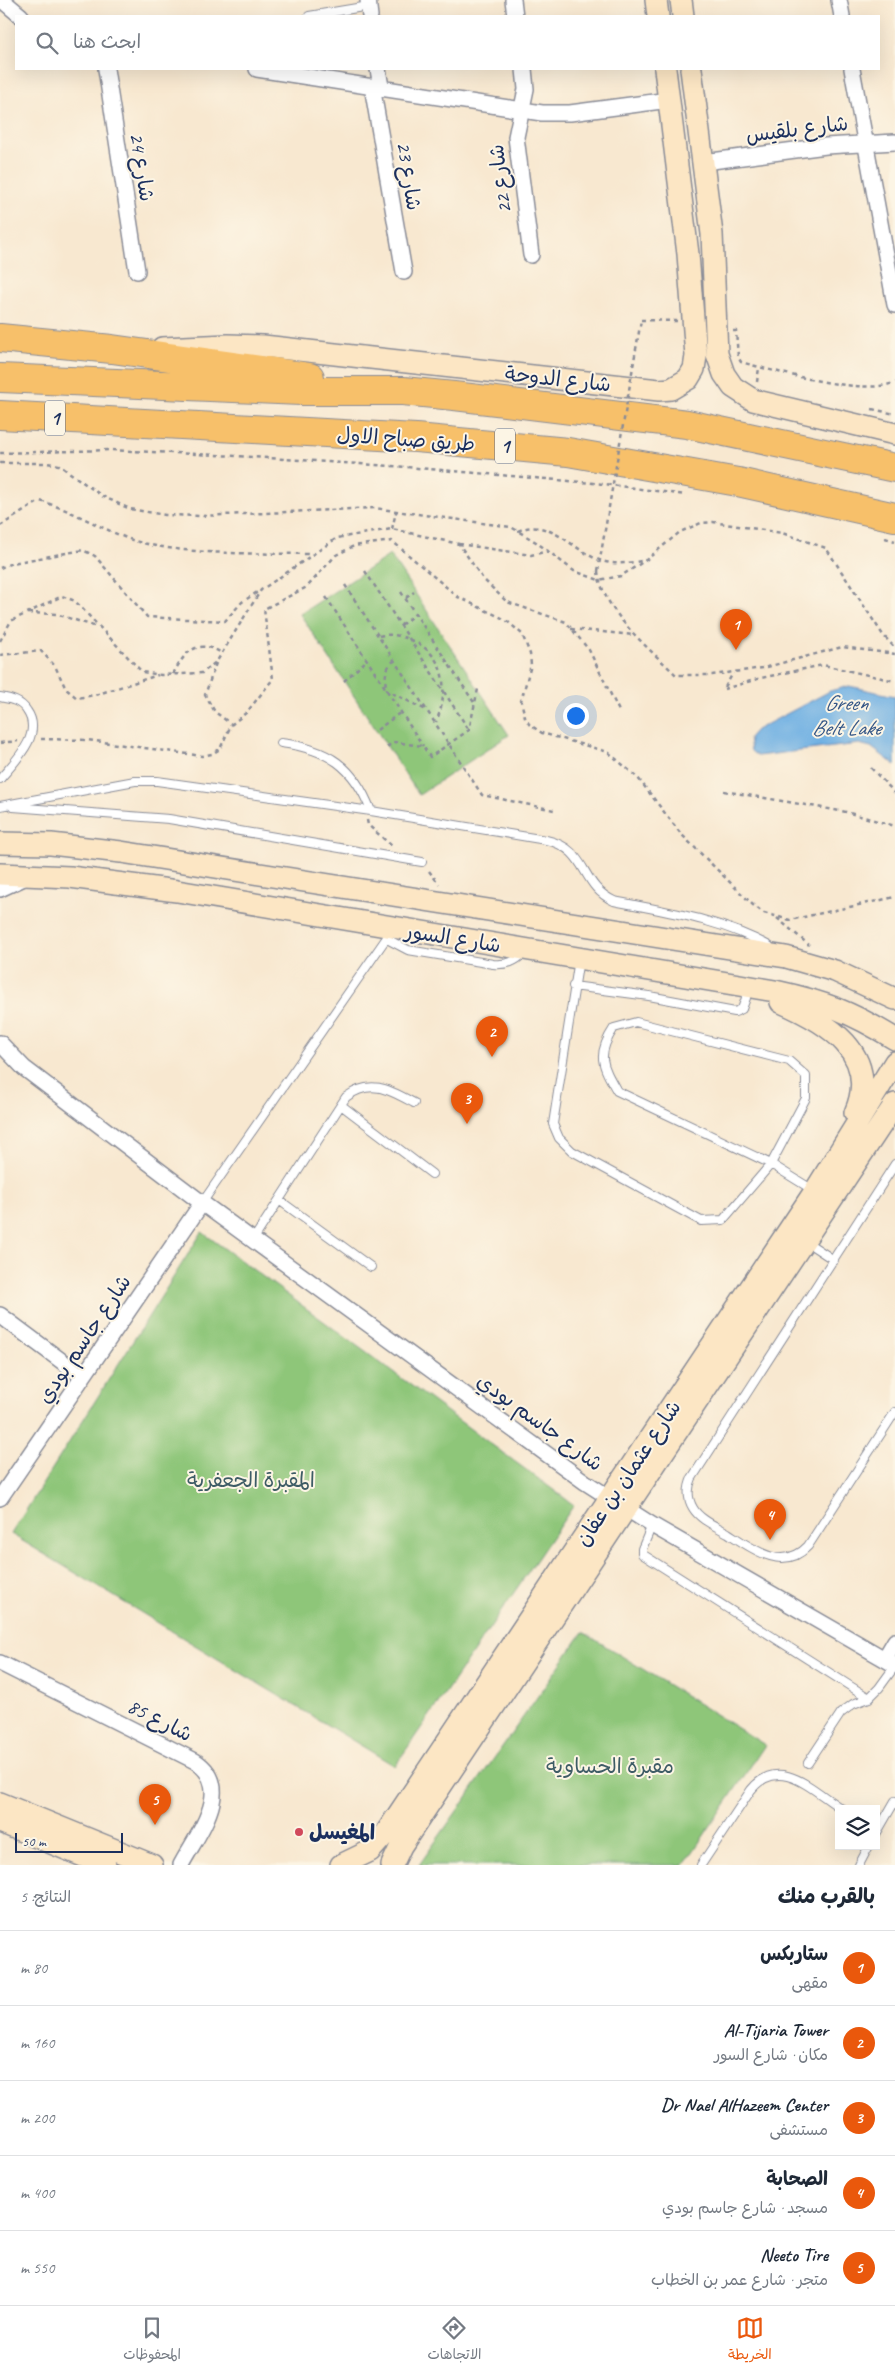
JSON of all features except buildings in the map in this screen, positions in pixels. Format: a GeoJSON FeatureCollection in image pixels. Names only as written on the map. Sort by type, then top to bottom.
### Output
{"type":"FeatureCollection","features":[{"type":"Feature","properties":{"kind":"highway"},"geometry":{"type":"LineString","coordinates":[[0,338],[112,350],[281,372],[403,392]]}},
{"type":"Feature","properties":{"kind":"highway","name":"طريق صباح الاول"},"geometry":{"type":"LineString","coordinates":[[0,378],[301,391],[403,392],[534,404],[687,424],[895,468]]}},
{"type":"Feature","properties":{"kind":"highway","name":"طريق صباح الاول"},"geometry":{"type":"LineString","coordinates":[[0,415],[416,438],[568,452],[738,482],[887,527]]}},
{"type":"Feature","properties":{"kind":"highway"},"geometry":{"type":"LineString","coordinates":[[0,432],[110,421]]}},
{"type":"Feature","properties":{"kind":"street"},"geometry":{"type":"LineString","coordinates":[[2,0],[20,15]]}},
{"type":"Feature","properties":{"kind":"street"},"geometry":{"type":"LineString","coordinates":[[513,0],[516,15]]}},
{"type":"Feature","properties":{"kind":"street"},"geometry":{"type":"LineString","coordinates":[[656,0],[658,15]]}},
{"type":"Feature","properties":{"kind":"street"},"geometry":{"type":"LineString","coordinates":[[681,0],[684,15]]}},
{"type":"Feature","properties":{"kind":"street"},"geometry":{"type":"LineString","coordinates":[[839,0],[842,15]]}},
{"type":"Feature","properties":{"kind":"street","name":"شارع 24"},"geometry":{"type":"LineString","coordinates":[[106,70],[137,271]]}},
{"type":"Feature","properties":{"kind":"street"},"geometry":{"type":"LineString","coordinates":[[269,70],[294,72],[522,111],[570,113],[669,100]]}},
{"type":"Feature","properties":{"kind":"street","name":"شارع 23"},"geometry":{"type":"LineString","coordinates":[[378,70],[377,87],[404,272]]}},
{"type":"Feature","properties":{"kind":"street","name":"شارع 22"},"geometry":{"type":"LineString","coordinates":[[524,70],[526,89],[516,137],[532,255]]}},
{"type":"Feature","properties":{"kind":"street","name":"شارع الدوحة"},"geometry":{"type":"LineString","coordinates":[[112,350],[228,345],[263,346],[667,390],[688,379],[695,365],[688,254],[665,70]]}},
{"type":"Feature","properties":{"kind":"street"},"geometry":{"type":"LineString","coordinates":[[691,70],[712,234],[717,354],[724,374],[733,387],[745,397],[895,434]]}},
{"type":"Feature","properties":{"kind":"street"},"geometry":{"type":"LineString","coordinates":[[852,70],[895,305]]}},
{"type":"Feature","properties":{"kind":"street","name":"شارع بلقيس"},"geometry":{"type":"LineString","coordinates":[[704,162],[826,146],[895,142]]}},
{"type":"Feature","properties":{"kind":"street"},"geometry":{"type":"LineString","coordinates":[[688,254],[690,261],[695,266],[702,267],[709,264],[713,259]]}},
{"type":"Feature","properties":{"kind":"street","name":"شارع السور"},"geometry":{"type":"LineString","coordinates":[[0,843],[51,844],[121,852],[786,957],[812,963],[853,978],[895,999]]}},
{"type":"Feature","properties":{"kind":"street","name":"شارع السور"},"geometry":{"type":"LineString","coordinates":[[0,874],[104,880],[177,891],[390,933],[527,950],[744,985],[800,996],[831,1005],[864,1020],[895,1040]]}},
{"type":"Feature","properties":{"kind":"street"},"geometry":{"type":"LineString","coordinates":[[0,889],[30,875]]}},
{"type":"Feature","properties":{"kind":"street"},"geometry":{"type":"LineString","coordinates":[[744,985],[826,1024],[840,1036],[854,1057],[860,1072],[862,1093],[838,1151]]}},
{"type":"Feature","properties":{"kind":"street","name":"شارع جاسم بودي"},"geometry":{"type":"LineString","coordinates":[[0,1043],[24,1068],[202,1203],[585,1482],[652,1525],[892,1663]]}},
{"type":"Feature","properties":{"kind":"street","name":"شارع عثمان بن عفان"},"geometry":{"type":"LineString","coordinates":[[392,1865],[401,1846],[619,1504],[895,1062]]}},
{"type":"Feature","properties":{"kind":"street","name":"شارع عثمان بن عفان"},"geometry":{"type":"LineString","coordinates":[[341,1865],[370,1851],[384,1837],[804,1240],[895,1104]]}},
{"type":"Feature","properties":{"kind":"street"},"geometry":{"type":"LineString","coordinates":[[851,1169],[895,1120]]}},
{"type":"Feature","properties":{"kind":"street","name":"شارع جاسم بودي"},"geometry":{"type":"LineString","coordinates":[[0,1498],[202,1203]]}},
{"type":"Feature","properties":{"kind":"street"},"geometry":{"type":"LineString","coordinates":[[0,1315],[83,1377]]}},
{"type":"Feature","properties":{"kind":"street"},"geometry":{"type":"LineString","coordinates":[[892,1663],[895,1641]]}},
{"type":"Feature","properties":{"kind":"street","name":"شارع 85"},"geometry":{"type":"LineString","coordinates":[[0,1663],[195,1761],[205,1769],[213,1783],[214,1799],[181,1865]]}},
{"type":"Feature","properties":{"kind":"street"},"geometry":{"type":"LineString","coordinates":[[0,1803],[152,1865]]}},
{"type":"Feature","properties":{"kind":"street"},"geometry":{"type":"LineString","coordinates":[[0,1822],[105,1865]]}},
{"type":"Feature","properties":{"kind":"lane"},"geometry":{"type":"LineString","coordinates":[[316,15],[369,7]]}},
{"type":"Feature","properties":{"kind":"lane"},"geometry":{"type":"LineString","coordinates":[[0,698],[11,699],[25,708],[33,722],[30,739],[0,779]]}},
{"type":"Feature","properties":{"kind":"lane"},"geometry":{"type":"LineString","coordinates":[[281,743],[315,750],[344,767],[356,780],[369,811]]}},
{"type":"Feature","properties":{"kind":"lane"},"geometry":{"type":"LineString","coordinates":[[3,805],[135,781],[179,782],[554,841],[576,855],[594,886],[606,897],[614,901],[723,925],[756,939],[786,957]]}},
{"type":"Feature","properties":{"kind":"lane"},"geometry":{"type":"LineString","coordinates":[[3,805],[26,809],[122,814],[176,820],[422,862]]}},
{"type":"Feature","properties":{"kind":"lane"},"geometry":{"type":"LineString","coordinates":[[202,1203],[390,933]]}},
{"type":"Feature","properties":{"kind":"lane"},"geometry":{"type":"LineString","coordinates":[[579,959],[573,986],[553,1124],[559,1138],[572,1151],[701,1221],[723,1220],[771,1164],[806,1098],[806,1076],[790,1061],[636,1022],[614,1028],[603,1044],[604,1068],[618,1091],[771,1164],[815,1192]]}},
{"type":"Feature","properties":{"kind":"lane"},"geometry":{"type":"LineString","coordinates":[[573,986],[649,996],[734,1012],[742,1009],[746,998],[744,985]]}},
{"type":"Feature","properties":{"kind":"lane"},"geometry":{"type":"LineString","coordinates":[[253,1240],[341,1105],[354,1090],[368,1086],[383,1087],[414,1103]]}},
{"type":"Feature","properties":{"kind":"lane"},"geometry":{"type":"LineString","coordinates":[[341,1105],[432,1174]]}},
{"type":"Feature","properties":{"kind":"lane"},"geometry":{"type":"LineString","coordinates":[[895,1164],[692,1478],[688,1489],[691,1503],[701,1517],[763,1555],[783,1558],[797,1555],[808,1546],[895,1412]]}},
{"type":"Feature","properties":{"kind":"lane"},"geometry":{"type":"LineString","coordinates":[[279,1200],[371,1266]]}},
{"type":"Feature","properties":{"kind":"lane"},"geometry":{"type":"LineString","coordinates":[[804,1240],[834,1260]]}},
{"type":"Feature","properties":{"kind":"lane"},"geometry":{"type":"LineString","coordinates":[[652,1525],[642,1549],[642,1554],[869,1698]]}},
{"type":"Feature","properties":{"kind":"lane"},"geometry":{"type":"LineString","coordinates":[[808,1763],[841,1714],[853,1704],[869,1698],[879,1688],[892,1663]]}},
{"type":"Feature","properties":{"kind":"lane"},"geometry":{"type":"LineString","coordinates":[[701,1865],[751,1790],[758,1782],[768,1776],[785,1774],[835,1805]]}},
{"type":"Feature","properties":{"kind":"lane"},"geometry":{"type":"LineString","coordinates":[[880,1827],[895,1801]]}},
{"type":"Feature","properties":{"kind":"lane"},"geometry":{"type":"LineString","coordinates":[[859,1865],[867,1850]]}},
{"type":"Feature","properties":{"kind":"path"},"geometry":{"type":"LineString","coordinates":[[667,321],[642,320],[598,571],[604,594],[634,635],[676,675],[712,675],[763,668],[842,648],[895,654]]}},
{"type":"Feature","properties":{"kind":"path"},"geometry":{"type":"LineString","coordinates":[[715,332],[736,330],[740,362],[774,372],[864,386],[886,387],[895,382]]}},
{"type":"Feature","properties":{"kind":"path"},"geometry":{"type":"LineString","coordinates":[[0,453],[110,450],[237,456],[406,467],[604,484],[693,496]]}},
{"type":"Feature","properties":{"kind":"path"},"geometry":{"type":"LineString","coordinates":[[0,463],[47,462],[58,465],[102,496],[130,509],[165,515],[201,516],[374,508],[512,527],[549,551],[574,571],[599,580],[621,576],[646,560],[680,532],[701,523],[713,522],[782,533],[826,548],[883,635],[895,648]]}},
{"type":"Feature","properties":{"kind":"path"},"geometry":{"type":"LineString","coordinates":[[0,526],[40,501],[64,507],[132,540],[170,547],[237,553],[314,554]]}},
{"type":"Feature","properties":{"kind":"path"},"geometry":{"type":"LineString","coordinates":[[392,530],[396,512]]}},
{"type":"Feature","properties":{"kind":"path"},"geometry":{"type":"LineString","coordinates":[[518,531],[525,528],[542,527],[603,561],[620,563],[646,560]]}},
{"type":"Feature","properties":{"kind":"path"},"geometry":{"type":"LineString","coordinates":[[887,527],[895,541]]}},
{"type":"Feature","properties":{"kind":"path"},"geometry":{"type":"LineString","coordinates":[[0,568],[12,563],[82,550],[95,556],[147,617],[225,621],[242,602],[337,538],[392,530],[459,544],[531,555],[549,551]]}},
{"type":"Feature","properties":{"kind":"path"},"geometry":{"type":"LineString","coordinates":[[0,743],[30,739],[88,740],[202,756],[212,754],[220,749],[231,725],[247,712],[272,679],[264,609],[307,587],[336,555],[354,546],[392,541],[458,597],[506,620],[522,634],[527,644],[531,665],[522,702],[525,717],[530,724],[542,733],[608,752],[638,778],[681,834],[753,905],[776,918],[810,945],[812,963]]}},
{"type":"Feature","properties":{"kind":"path"},"geometry":{"type":"LineString","coordinates":[[459,544],[483,579],[507,602],[566,622],[588,650],[620,713]]}},
{"type":"Feature","properties":{"kind":"path"},"geometry":{"type":"LineString","coordinates":[[365,571],[469,730]]}},
{"type":"Feature","properties":{"kind":"path"},"geometry":{"type":"LineString","coordinates":[[345,585],[450,743],[482,795],[554,810]]}},
{"type":"Feature","properties":{"kind":"path"},"geometry":{"type":"LineString","coordinates":[[231,725],[214,712],[205,695],[217,661],[260,590]]}},
{"type":"Feature","properties":{"kind":"path"},"geometry":{"type":"LineString","coordinates":[[401,592],[475,704]]}},
{"type":"Feature","properties":{"kind":"path"},"geometry":{"type":"LineString","coordinates":[[406,598],[414,592]]}},
{"type":"Feature","properties":{"kind":"path"},"geometry":{"type":"LineString","coordinates":[[0,641],[11,621],[62,596],[75,601],[142,672],[161,675]]}},
{"type":"Feature","properties":{"kind":"path"},"geometry":{"type":"LineString","coordinates":[[326,597],[430,757],[469,730],[478,689]]}},
{"type":"Feature","properties":{"kind":"path"},"geometry":{"type":"LineString","coordinates":[[28,613],[56,614],[99,627]]}},
{"type":"Feature","properties":{"kind":"path"},"geometry":{"type":"LineString","coordinates":[[400,625],[416,614]]}},
{"type":"Feature","properties":{"kind":"path"},"geometry":{"type":"LineString","coordinates":[[571,629],[634,635]]}},
{"type":"Feature","properties":{"kind":"path"},"geometry":{"type":"LineString","coordinates":[[379,636],[389,634],[402,636],[422,645],[437,661],[444,679],[445,692],[436,722]]}},
{"type":"Feature","properties":{"kind":"path"},"geometry":{"type":"LineString","coordinates":[[172,674],[186,653],[193,648],[208,647],[222,653]]}},
{"type":"Feature","properties":{"kind":"path"},"geometry":{"type":"LineString","coordinates":[[0,655],[41,651],[55,666],[66,689],[77,698],[95,695],[161,675],[202,673],[217,661]]}},
{"type":"Feature","properties":{"kind":"path"},"geometry":{"type":"LineString","coordinates":[[344,681],[367,660]]}},
{"type":"Feature","properties":{"kind":"path"},"geometry":{"type":"LineString","coordinates":[[386,690],[385,674],[390,664],[395,660]]}},
{"type":"Feature","properties":{"kind":"path"},"geometry":{"type":"LineString","coordinates":[[734,672],[724,688],[823,665],[895,681]]}},
{"type":"Feature","properties":{"kind":"path"},"geometry":{"type":"LineString","coordinates":[[386,690],[428,710]]}},
{"type":"Feature","properties":{"kind":"path"},"geometry":{"type":"LineString","coordinates":[[377,730],[401,712]]}},
{"type":"Feature","properties":{"kind":"path"},"geometry":{"type":"LineString","coordinates":[[388,747],[394,742],[423,746]]}},
{"type":"Feature","properties":{"kind":"path"},"geometry":{"type":"LineString","coordinates":[[871,768],[895,793]]}},
{"type":"Feature","properties":{"kind":"path"},"geometry":{"type":"LineString","coordinates":[[724,792],[846,812],[895,826]]}},
{"type":"Feature","properties":{"kind":"path"},"geometry":{"type":"LineString","coordinates":[[369,811],[368,826],[389,841],[403,858]]}},
{"type":"Feature","properties":{"kind":"path"},"geometry":{"type":"LineString","coordinates":[[776,918],[803,918],[895,897]]}},
{"type":"Feature","properties":{"kind":"green space"},"geometry":{"type":"Polygon","coordinates":[[[390,555],[509,735],[419,795],[300,614],[390,555]]]}},
{"type":"Feature","properties":{"kind":"green space","name":"المقبرة الجعفرية"},"geometry":{"type":"Polygon","coordinates":[[[202,1232],[574,1505],[395,1766],[11,1534],[202,1232]]]}},
{"type":"Feature","properties":{"kind":"green space","name":"مقبرة الحساوية"},"geometry":{"type":"Polygon","coordinates":[[[583,1632],[765,1745],[684,1865],[419,1865],[583,1632]]]}},
{"type":"Feature","properties":{"kind":"water","name":"Green Belt Lake"},"geometry":{"type":"Polygon","coordinates":[[[849,686],[895,696],[895,765],[871,747],[859,744],[757,756],[751,751],[749,738],[756,730],[830,691],[849,686]]]}},
{"type":"Feature","properties":{"kind":"place","name":"ستاربكس"},"geometry":{"type":"Point","coordinates":[736,650]}},
{"type":"Feature","properties":{"kind":"place","name":"Al-Tijaria Tower"},"geometry":{"type":"Point","coordinates":[492,1057]}},
{"type":"Feature","properties":{"kind":"place","name":"Dr Nael AlHazeem Center"},"geometry":{"type":"Point","coordinates":[467,1124]}},
{"type":"Feature","properties":{"kind":"place","name":"الصحابة"},"geometry":{"type":"Point","coordinates":[770,1540]}},
{"type":"Feature","properties":{"kind":"place","name":"Neeto Tire"},"geometry":{"type":"Point","coordinates":[155,1825]}},
{"type":"Feature","properties":{"kind":"place","name":"المغيسل"},"geometry":{"type":"Point","coordinates":[299,1832]}}]}
